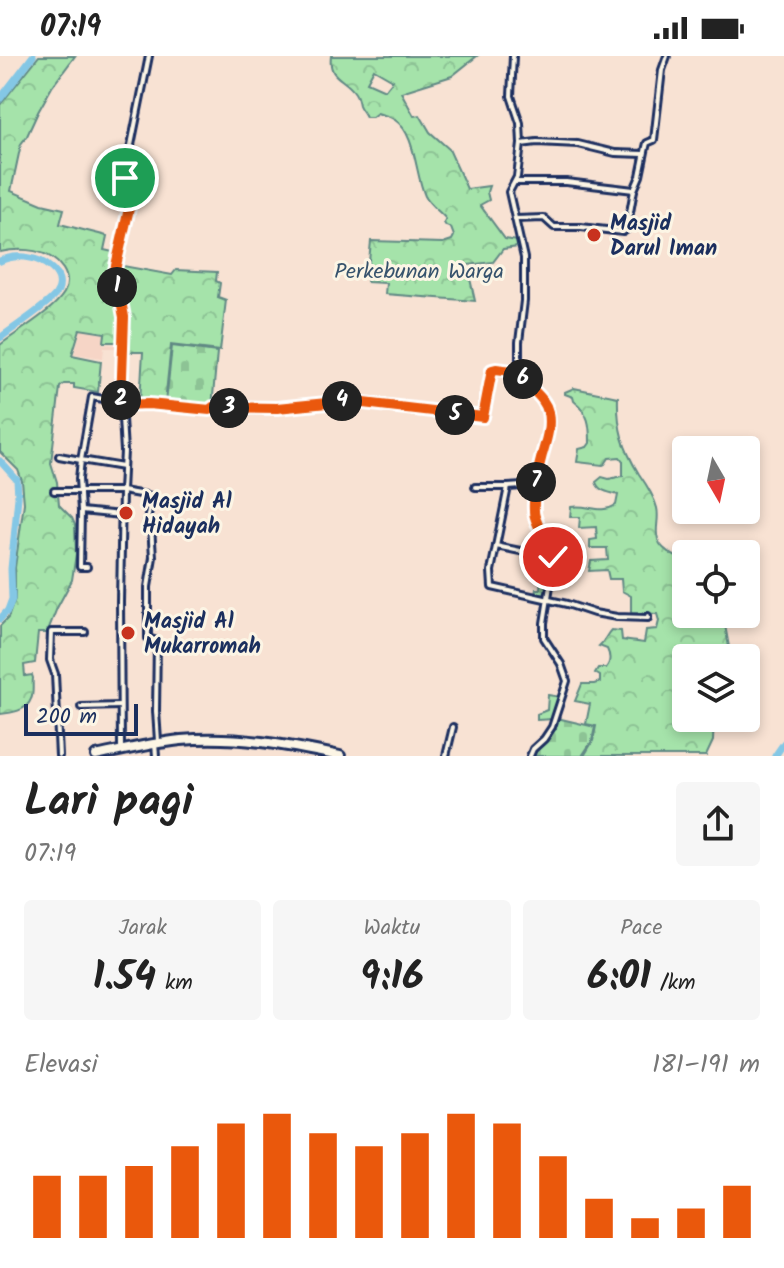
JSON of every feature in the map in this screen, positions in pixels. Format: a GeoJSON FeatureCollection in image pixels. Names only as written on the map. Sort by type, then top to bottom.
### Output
{"type":"FeatureCollection","features":[{"type":"Feature","properties":{"kind":"main road"},"geometry":{"type":"LineString","coordinates":[[96,756],[196,739],[280,744],[340,756]]}},
{"type":"Feature","properties":{"kind":"street"},"geometry":{"type":"LineString","coordinates":[[122,751],[121,515],[124,433],[121,404],[124,317],[115,270],[133,191],[125,175],[149,56]]}},
{"type":"Feature","properties":{"kind":"street"},"geometry":{"type":"LineString","coordinates":[[513,56],[511,96],[520,123],[521,144],[515,182],[509,192],[525,266],[518,352],[520,372],[525,383],[544,400],[548,413],[549,426],[536,485],[535,519],[544,533],[554,565],[544,638],[563,668],[566,686],[552,727],[530,756]]}},
{"type":"Feature","properties":{"kind":"street"},"geometry":{"type":"LineString","coordinates":[[515,219],[544,218],[552,227],[623,232],[627,229],[647,143],[654,140],[662,70],[667,56]]}},
{"type":"Feature","properties":{"kind":"street"},"geometry":{"type":"LineString","coordinates":[[521,144],[578,144],[615,153],[644,154]]}},
{"type":"Feature","properties":{"kind":"street"},"geometry":{"type":"LineString","coordinates":[[515,182],[560,181],[634,190]]}},
{"type":"Feature","properties":{"kind":"street"},"geometry":{"type":"LineString","coordinates":[[87,567],[80,567],[80,491],[81,460],[92,397],[121,404],[210,410],[213,407],[277,408],[347,401],[483,417],[492,370],[520,372]]}},
{"type":"Feature","properties":{"kind":"street"},"geometry":{"type":"LineString","coordinates":[[59,456],[123,467]]}},
{"type":"Feature","properties":{"kind":"street"},"geometry":{"type":"LineString","coordinates":[[475,487],[536,485]]}},
{"type":"Feature","properties":{"kind":"street"},"geometry":{"type":"LineString","coordinates":[[508,487],[491,571],[491,586],[603,614],[648,616]]}},
{"type":"Feature","properties":{"kind":"street"},"geometry":{"type":"LineString","coordinates":[[54,491],[122,491],[151,496],[147,522],[151,526],[153,557],[148,587],[148,638],[157,641],[156,756]]}},
{"type":"Feature","properties":{"kind":"street"},"geometry":{"type":"LineString","coordinates":[[81,511],[121,515]]}},
{"type":"Feature","properties":{"kind":"street"},"geometry":{"type":"LineString","coordinates":[[496,546],[535,554],[552,553]]}},
{"type":"Feature","properties":{"kind":"street"},"geometry":{"type":"LineString","coordinates":[[59,756],[55,674],[50,660],[51,632],[85,632]]}},
{"type":"Feature","properties":{"kind":"street"},"geometry":{"type":"LineString","coordinates":[[81,707],[120,706]]}},
{"type":"Feature","properties":{"kind":"street"},"geometry":{"type":"LineString","coordinates":[[446,756],[453,727]]}},
{"type":"Feature","properties":{"kind":"shaded area"},"geometry":{"type":"Polygon","coordinates":[[[81,329],[104,334],[103,344],[121,345],[120,348],[104,348],[103,358],[74,354],[81,329]]]}},
{"type":"Feature","properties":{"kind":"green space"},"geometry":{"type":"Polygon","coordinates":[[[39,56],[75,56],[52,87],[21,144],[11,191],[64,209],[60,224],[107,236],[104,250],[113,252],[112,264],[172,275],[176,270],[217,272],[216,281],[220,283],[218,297],[226,300],[220,351],[171,345],[165,403],[140,401],[143,352],[126,352],[126,336],[119,335],[118,342],[104,342],[105,333],[80,329],[72,355],[101,361],[98,392],[74,388],[74,384],[60,387],[51,463],[59,505],[75,525],[76,554],[72,580],[47,633],[38,633],[35,663],[24,665],[25,676],[32,675],[33,678],[29,703],[18,711],[0,714],[0,626],[8,618],[15,599],[15,567],[24,503],[18,470],[0,452],[0,345],[52,307],[64,293],[67,284],[63,269],[51,257],[26,250],[0,252],[0,105],[39,56]]]}},
{"type":"Feature","properties":{"kind":"green space","name":"Perkebunan Warga"},"geometry":{"type":"Polygon","coordinates":[[[331,56],[477,56],[452,76],[401,92],[414,116],[420,115],[430,132],[449,149],[467,189],[489,186],[489,200],[480,205],[505,239],[518,241],[518,247],[503,249],[493,262],[467,265],[475,301],[385,294],[386,283],[367,282],[371,241],[443,243],[454,236],[451,228],[444,223],[446,219],[425,196],[411,144],[402,126],[377,113],[366,117],[356,94],[334,74],[331,56]],[[374,69],[367,82],[385,90],[393,80],[374,69]]]}},
{"type":"Feature","properties":{"kind":"green space"},"geometry":{"type":"Polygon","coordinates":[[[172,346],[217,352],[212,407],[166,403],[172,346]]]}},
{"type":"Feature","properties":{"kind":"green space"},"geometry":{"type":"Polygon","coordinates":[[[574,388],[618,397],[620,428],[625,446],[657,508],[660,544],[672,554],[672,628],[726,628],[728,644],[672,644],[672,732],[713,732],[706,756],[584,756],[593,741],[596,726],[586,724],[590,704],[575,701],[582,684],[600,682],[600,676],[595,673],[609,663],[607,649],[599,646],[611,630],[621,631],[622,640],[644,643],[646,630],[657,629],[659,621],[657,614],[631,613],[631,596],[622,591],[621,579],[609,579],[607,570],[589,571],[591,561],[608,560],[607,548],[590,548],[590,540],[597,539],[596,527],[579,528],[580,517],[570,517],[571,507],[605,509],[616,505],[618,495],[602,490],[596,482],[602,477],[623,476],[623,461],[620,457],[609,458],[603,465],[577,462],[579,449],[590,443],[589,425],[573,397],[565,392],[574,388]]]}},
{"type":"Feature","properties":{"kind":"green space"},"geometry":{"type":"Polygon","coordinates":[[[542,568],[551,569],[546,598],[535,595],[536,589],[540,589],[542,568]]]}},
{"type":"Feature","properties":{"kind":"green space"},"geometry":{"type":"Polygon","coordinates":[[[548,695],[561,697],[554,719],[537,720],[537,714],[547,710],[548,695]]]}},
{"type":"Feature","properties":{"kind":"green space"},"geometry":{"type":"Polygon","coordinates":[[[557,718],[595,727],[592,741],[582,756],[531,756],[557,718]]]}},
{"type":"Feature","properties":{"kind":"waterway"},"geometry":{"type":"LineString","coordinates":[[0,99],[33,56]]}},
{"type":"Feature","properties":{"kind":"waterway"},"geometry":{"type":"LineString","coordinates":[[0,261],[32,258],[46,264],[59,280],[56,294],[0,338]]}},
{"type":"Feature","properties":{"kind":"waterway"},"geometry":{"type":"LineString","coordinates":[[0,461],[17,480],[18,497],[11,569],[12,599],[0,619]]}},
{"type":"Feature","properties":{"kind":"waterway"},"geometry":{"type":"LineString","coordinates":[[775,756],[784,743]]}},
{"type":"Feature","properties":{"kind":"place","name":"Masjid Darul Iman"},"geometry":{"type":"Point","coordinates":[594,235]}},
{"type":"Feature","properties":{"kind":"place","name":"Masjid Al Hidayah"},"geometry":{"type":"Point","coordinates":[126,513]}},
{"type":"Feature","properties":{"kind":"place","name":"Masjid Al Mukarromah"},"geometry":{"type":"Point","coordinates":[128,633]}},
{"type":"Feature","properties":{"kind":"route"},"geometry":{"type":"LineString","coordinates":[[125,178],[133,191],[115,270],[124,317],[121,405],[149,404],[210,410],[213,407],[277,408],[347,401],[483,417],[492,370],[520,372],[525,383],[544,400],[548,413],[549,426],[536,485],[534,512],[553,557]]}}]}
